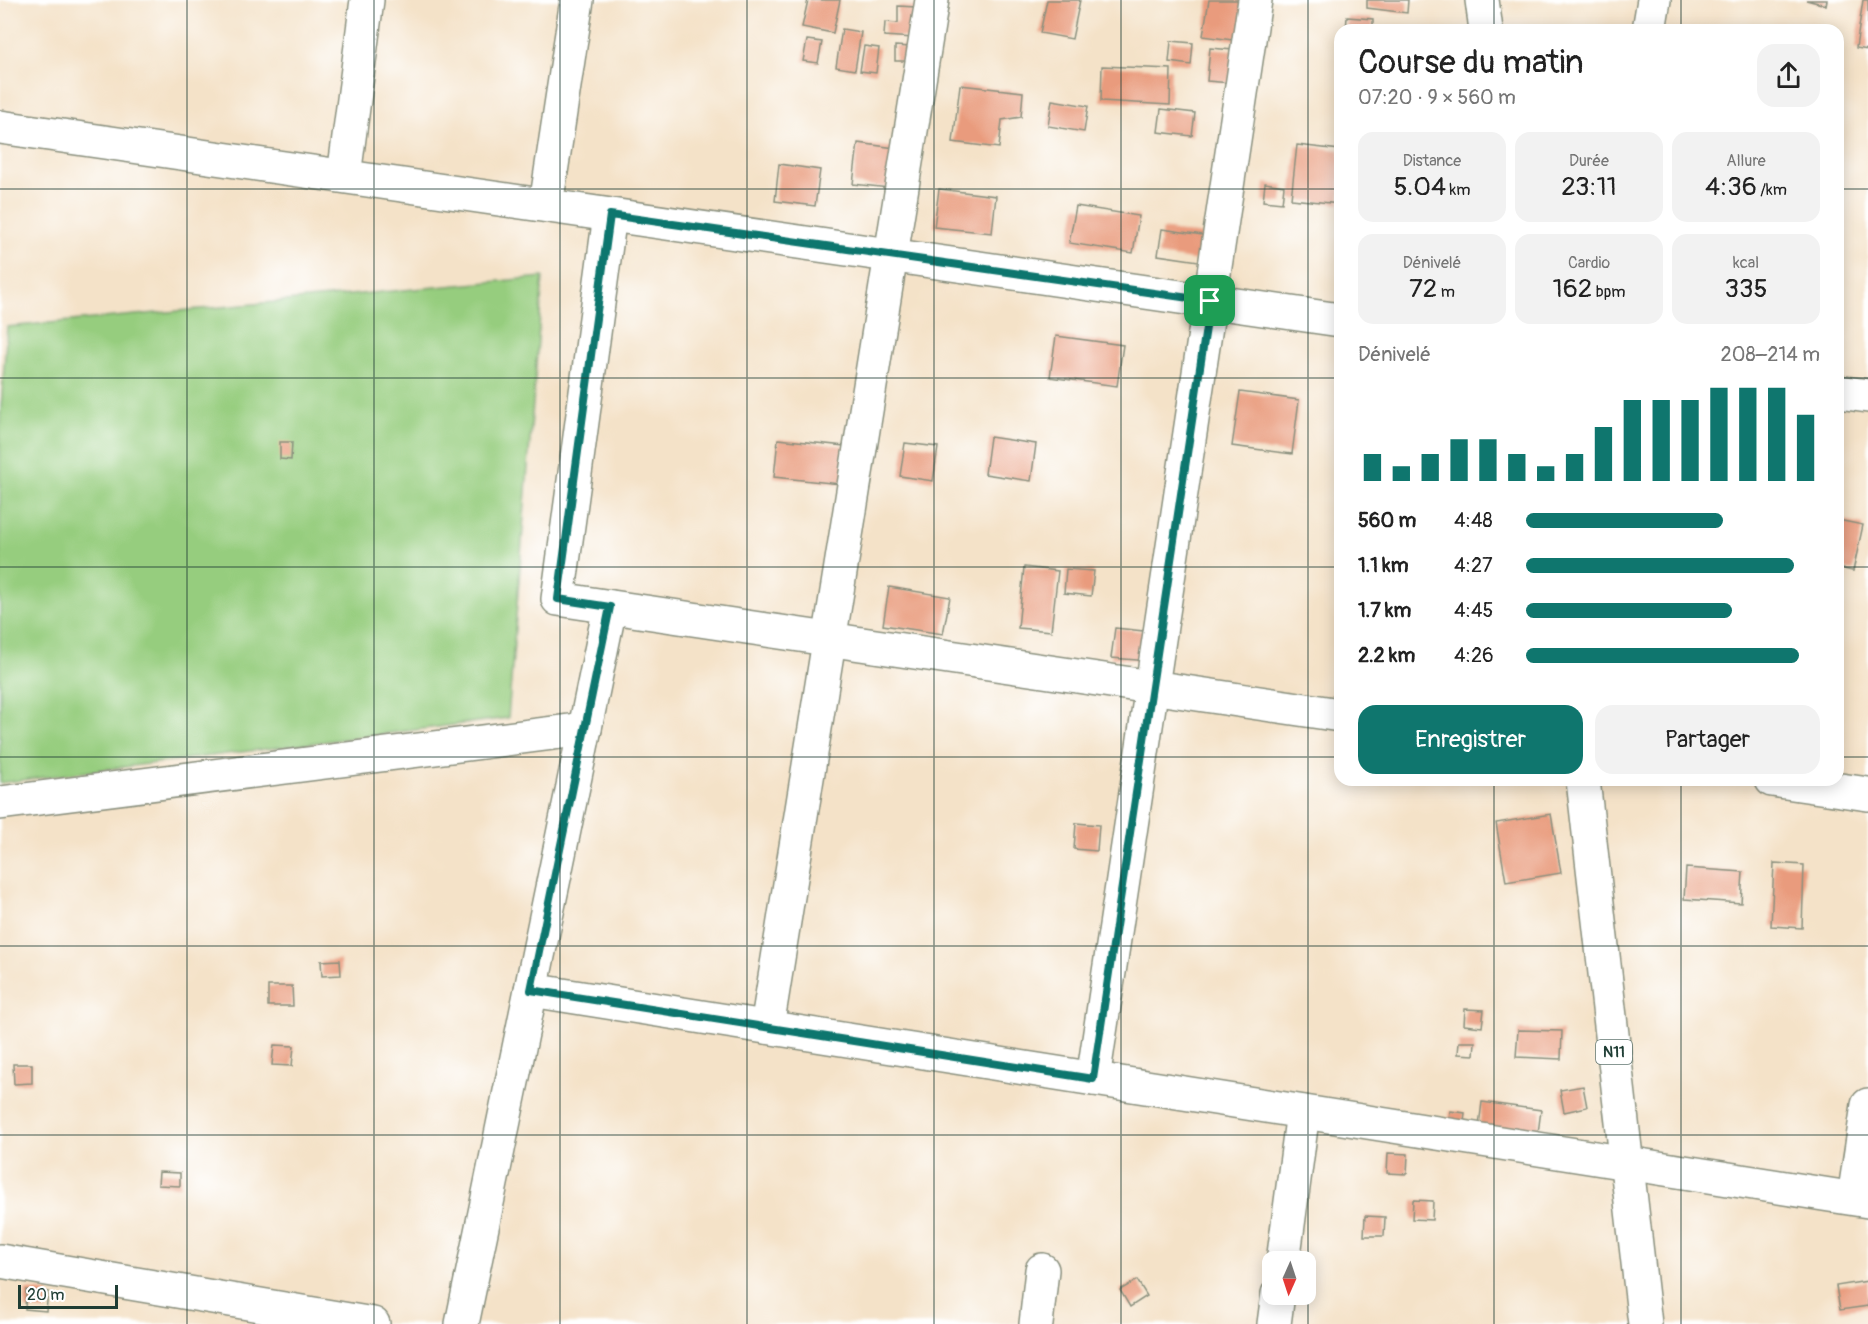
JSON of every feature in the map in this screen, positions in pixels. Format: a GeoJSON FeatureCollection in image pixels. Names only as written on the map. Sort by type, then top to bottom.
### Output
{"type":"FeatureCollection","features":[{"type":"Feature","properties":{"kind":"street"},"geometry":{"type":"LineString","coordinates":[[344,176],[367,0]]}},
{"type":"Feature","properties":{"kind":"street"},"geometry":{"type":"LineString","coordinates":[[546,205],[577,0]]}},
{"type":"Feature","properties":{"kind":"street"},"geometry":{"type":"LineString","coordinates":[[767,1027],[932,0]]}},
{"type":"Feature","properties":{"kind":"street"},"geometry":{"type":"LineString","coordinates":[[1093,1079],[1255,0]]}},
{"type":"Feature","properties":{"kind":"street"},"geometry":{"type":"LineString","coordinates":[[1482,0],[1485,24]]}},
{"type":"Feature","properties":{"kind":"street"},"geometry":{"type":"LineString","coordinates":[[1650,24],[1654,0]]}},
{"type":"Feature","properties":{"kind":"street"},"geometry":{"type":"LineString","coordinates":[[0,127],[1334,319]]}},
{"type":"Feature","properties":{"kind":"street"},"geometry":{"type":"LineString","coordinates":[[610,215],[558,599],[1334,714]]}},
{"type":"Feature","properties":{"kind":"street"},"geometry":{"type":"LineString","coordinates":[[1844,393],[1868,396]]}},
{"type":"Feature","properties":{"kind":"street"},"geometry":{"type":"LineString","coordinates":[[462,1324],[610,607]]}},
{"type":"Feature","properties":{"kind":"street"},"geometry":{"type":"LineString","coordinates":[[0,803],[585,729]]}},
{"type":"Feature","properties":{"kind":"street","name":"N11"},"geometry":{"type":"LineString","coordinates":[[1584,786],[1645,1324]]}},
{"type":"Feature","properties":{"kind":"street"},"geometry":{"type":"LineString","coordinates":[[1813,786],[1868,794]]}},
{"type":"Feature","properties":{"kind":"street"},"geometry":{"type":"LineString","coordinates":[[531,990],[1861,1199],[1868,1105]]}},
{"type":"Feature","properties":{"kind":"street"},"geometry":{"type":"LineString","coordinates":[[1284,1251],[1303,1112]]}},
{"type":"Feature","properties":{"kind":"street"},"geometry":{"type":"LineString","coordinates":[[0,1261],[373,1324]]}},
{"type":"Feature","properties":{"kind":"street"},"geometry":{"type":"LineString","coordinates":[[1036,1324],[1042,1270]]}},
{"type":"Feature","properties":{"kind":"street"},"geometry":{"type":"LineString","coordinates":[[1274,1324],[1277,1305]]}},
{"type":"Feature","properties":{"kind":"green space"},"geometry":{"type":"Polygon","coordinates":[[[543,277],[508,718],[0,783],[0,420],[7,327],[543,277]]]}},
{"type":"Feature","properties":{"kind":"building"},"geometry":{"type":"Polygon","coordinates":[[[808,0],[840,0],[833,33],[802,27],[808,0]]]}},
{"type":"Feature","properties":{"kind":"building"},"geometry":{"type":"Polygon","coordinates":[[[1047,0],[1080,0],[1072,39],[1040,33],[1047,0]]]}},
{"type":"Feature","properties":{"kind":"building"},"geometry":{"type":"Polygon","coordinates":[[[1209,0],[1246,0],[1240,41],[1203,36],[1209,0]]]}},
{"type":"Feature","properties":{"kind":"building"},"geometry":{"type":"Polygon","coordinates":[[[1367,0],[1408,0],[1407,13],[1367,8],[1367,0]]]}},
{"type":"Feature","properties":{"kind":"building"},"geometry":{"type":"Polygon","coordinates":[[[1806,0],[1827,0],[1826,5],[1806,0]]]}},
{"type":"Feature","properties":{"kind":"building"},"geometry":{"type":"Polygon","coordinates":[[[1863,0],[1868,0],[1868,50],[1856,48],[1863,0]]]}},
{"type":"Feature","properties":{"kind":"building"},"geometry":{"type":"Polygon","coordinates":[[[898,6],[916,7],[914,38],[884,36],[885,22],[898,23],[898,6]]]}},
{"type":"Feature","properties":{"kind":"building"},"geometry":{"type":"Polygon","coordinates":[[[1347,17],[1373,19],[1373,24],[1346,24],[1347,17]]]}},
{"type":"Feature","properties":{"kind":"building"},"geometry":{"type":"Polygon","coordinates":[[[842,29],[861,32],[855,70],[836,67],[842,29]]]}},
{"type":"Feature","properties":{"kind":"building"},"geometry":{"type":"Polygon","coordinates":[[[807,40],[822,42],[818,63],[803,61],[807,40]]]}},
{"type":"Feature","properties":{"kind":"building"},"geometry":{"type":"Polygon","coordinates":[[[1171,41],[1193,43],[1191,65],[1169,62],[1171,41]]]}},
{"type":"Feature","properties":{"kind":"building"},"geometry":{"type":"Polygon","coordinates":[[[864,46],[879,48],[876,73],[860,71],[864,46]]]}},
{"type":"Feature","properties":{"kind":"building"},"geometry":{"type":"Polygon","coordinates":[[[895,46],[910,47],[910,61],[895,61],[895,46]]]}},
{"type":"Feature","properties":{"kind":"building"},"geometry":{"type":"Polygon","coordinates":[[[1210,48],[1233,50],[1231,83],[1207,81],[1210,48]]]}},
{"type":"Feature","properties":{"kind":"building"},"geometry":{"type":"Polygon","coordinates":[[[1102,66],[1171,69],[1170,105],[1101,101],[1102,66]]]}},
{"type":"Feature","properties":{"kind":"building"},"geometry":{"type":"Polygon","coordinates":[[[960,85],[1023,92],[1021,117],[1002,120],[999,148],[953,142],[960,85]]]}},
{"type":"Feature","properties":{"kind":"building"},"geometry":{"type":"Polygon","coordinates":[[[1052,100],[1088,106],[1084,132],[1048,126],[1052,100]]]}},
{"type":"Feature","properties":{"kind":"building"},"geometry":{"type":"Polygon","coordinates":[[[1161,109],[1195,113],[1192,136],[1158,132],[1161,109]]]}},
{"type":"Feature","properties":{"kind":"building"},"geometry":{"type":"Polygon","coordinates":[[[858,143],[895,148],[889,188],[853,184],[858,143]]]}},
{"type":"Feature","properties":{"kind":"building"},"geometry":{"type":"Polygon","coordinates":[[[1297,145],[1334,149],[1334,203],[1291,199],[1297,145]]]}},
{"type":"Feature","properties":{"kind":"building"},"geometry":{"type":"Polygon","coordinates":[[[779,164],[820,170],[815,206],[775,201],[779,164]]]}},
{"type":"Feature","properties":{"kind":"building"},"geometry":{"type":"Polygon","coordinates":[[[1265,183],[1284,186],[1282,203],[1263,201],[1265,183]]]}},
{"type":"Feature","properties":{"kind":"building"},"geometry":{"type":"Polygon","coordinates":[[[939,189],[996,196],[992,233],[934,227],[939,189]]]}},
{"type":"Feature","properties":{"kind":"building"},"geometry":{"type":"Polygon","coordinates":[[[1076,206],[1139,216],[1133,253],[1069,243],[1076,206]]]}},
{"type":"Feature","properties":{"kind":"building"},"geometry":{"type":"Polygon","coordinates":[[[1162,229],[1216,237],[1212,263],[1158,255],[1162,229]]]}},
{"type":"Feature","properties":{"kind":"building"},"geometry":{"type":"Polygon","coordinates":[[[1056,336],[1123,345],[1117,386],[1050,377],[1056,336]]]}},
{"type":"Feature","properties":{"kind":"building"},"geometry":{"type":"Polygon","coordinates":[[[1240,392],[1299,400],[1292,454],[1232,446],[1240,392]]]}},
{"type":"Feature","properties":{"kind":"building"},"geometry":{"type":"Polygon","coordinates":[[[990,437],[1036,444],[1031,481],[985,474],[990,437]]]}},
{"type":"Feature","properties":{"kind":"building"},"geometry":{"type":"Polygon","coordinates":[[[778,439],[854,447],[850,485],[774,477],[778,439]]]}},
{"type":"Feature","properties":{"kind":"building"},"geometry":{"type":"Polygon","coordinates":[[[280,442],[292,442],[291,460],[280,459],[280,442]]]}},
{"type":"Feature","properties":{"kind":"building"},"geometry":{"type":"Polygon","coordinates":[[[905,443],[938,447],[933,481],[900,476],[905,443]]]}},
{"type":"Feature","properties":{"kind":"building"},"geometry":{"type":"Polygon","coordinates":[[[1844,521],[1863,525],[1853,571],[1844,569],[1844,521]]]}},
{"type":"Feature","properties":{"kind":"building"},"geometry":{"type":"Polygon","coordinates":[[[1024,567],[1058,571],[1051,631],[1018,628],[1024,567]]]}},
{"type":"Feature","properties":{"kind":"building"},"geometry":{"type":"Polygon","coordinates":[[[1066,569],[1094,571],[1091,596],[1064,593],[1066,569]]]}},
{"type":"Feature","properties":{"kind":"building"},"geometry":{"type":"Polygon","coordinates":[[[889,587],[950,597],[943,634],[883,625],[889,587]]]}},
{"type":"Feature","properties":{"kind":"building"},"geometry":{"type":"Polygon","coordinates":[[[1115,628],[1153,632],[1150,661],[1111,658],[1115,628]]]}},
{"type":"Feature","properties":{"kind":"building"},"geometry":{"type":"Polygon","coordinates":[[[1551,814],[1561,873],[1506,882],[1496,823],[1551,814]]]}},
{"type":"Feature","properties":{"kind":"building"},"geometry":{"type":"Polygon","coordinates":[[[1076,823],[1099,825],[1097,851],[1074,849],[1076,823]]]}},
{"type":"Feature","properties":{"kind":"building"},"geometry":{"type":"Polygon","coordinates":[[[1774,863],[1804,865],[1802,928],[1771,926],[1774,863]]]}},
{"type":"Feature","properties":{"kind":"building"},"geometry":{"type":"Polygon","coordinates":[[[1686,868],[1743,872],[1741,903],[1684,899],[1686,868]]]}},
{"type":"Feature","properties":{"kind":"building"},"geometry":{"type":"Polygon","coordinates":[[[340,960],[341,975],[322,976],[321,961],[340,960]]]}},
{"type":"Feature","properties":{"kind":"building"},"geometry":{"type":"Polygon","coordinates":[[[268,986],[292,986],[293,1006],[268,1006],[268,986]]]}},
{"type":"Feature","properties":{"kind":"building"},"geometry":{"type":"Polygon","coordinates":[[[1465,1009],[1484,1010],[1482,1027],[1464,1025],[1465,1009]]]}},
{"type":"Feature","properties":{"kind":"building"},"geometry":{"type":"Polygon","coordinates":[[[1518,1030],[1562,1031],[1561,1059],[1516,1057],[1518,1030]]]}},
{"type":"Feature","properties":{"kind":"building"},"geometry":{"type":"Polygon","coordinates":[[[1459,1042],[1475,1042],[1474,1055],[1458,1054],[1459,1042]]]}},
{"type":"Feature","properties":{"kind":"building"},"geometry":{"type":"Polygon","coordinates":[[[274,1045],[294,1046],[292,1066],[272,1065],[274,1045]]]}},
{"type":"Feature","properties":{"kind":"building"},"geometry":{"type":"Polygon","coordinates":[[[13,1064],[32,1064],[32,1083],[14,1084],[13,1064]]]}},
{"type":"Feature","properties":{"kind":"building"},"geometry":{"type":"Polygon","coordinates":[[[1583,1086],[1587,1107],[1564,1112],[1560,1090],[1583,1086]]]}},
{"type":"Feature","properties":{"kind":"building"},"geometry":{"type":"Polygon","coordinates":[[[1482,1102],[1541,1110],[1537,1141],[1478,1134],[1482,1102]]]}},
{"type":"Feature","properties":{"kind":"building"},"geometry":{"type":"Polygon","coordinates":[[[1450,1111],[1465,1113],[1463,1131],[1448,1129],[1450,1111]]]}},
{"type":"Feature","properties":{"kind":"building"},"geometry":{"type":"Polygon","coordinates":[[[1388,1153],[1408,1154],[1407,1174],[1387,1173],[1388,1153]]]}},
{"type":"Feature","properties":{"kind":"building"},"geometry":{"type":"Polygon","coordinates":[[[159,1172],[180,1173],[180,1186],[158,1185],[159,1172]]]}},
{"type":"Feature","properties":{"kind":"building"},"geometry":{"type":"Polygon","coordinates":[[[1413,1200],[1433,1201],[1432,1220],[1412,1219],[1413,1200]]]}},
{"type":"Feature","properties":{"kind":"building"},"geometry":{"type":"Polygon","coordinates":[[[1365,1216],[1385,1217],[1384,1236],[1364,1236],[1365,1216]]]}},
{"type":"Feature","properties":{"kind":"building"},"geometry":{"type":"Polygon","coordinates":[[[1137,1280],[1147,1296],[1130,1307],[1120,1290],[1137,1280]]]}},
{"type":"Feature","properties":{"kind":"building"},"geometry":{"type":"Polygon","coordinates":[[[1868,1281],[1868,1306],[1840,1310],[1836,1286],[1868,1281]]]}},
{"type":"Feature","properties":{"kind":"building"},"geometry":{"type":"Polygon","coordinates":[[[26,1290],[48,1292],[46,1311],[25,1309],[26,1290]]]}},
{"type":"Feature","properties":{"kind":"route"},"geometry":{"type":"LineString","coordinates":[[610,215],[1210,301],[1093,1079],[531,990],[610,607],[558,599],[610,215]]}}]}
